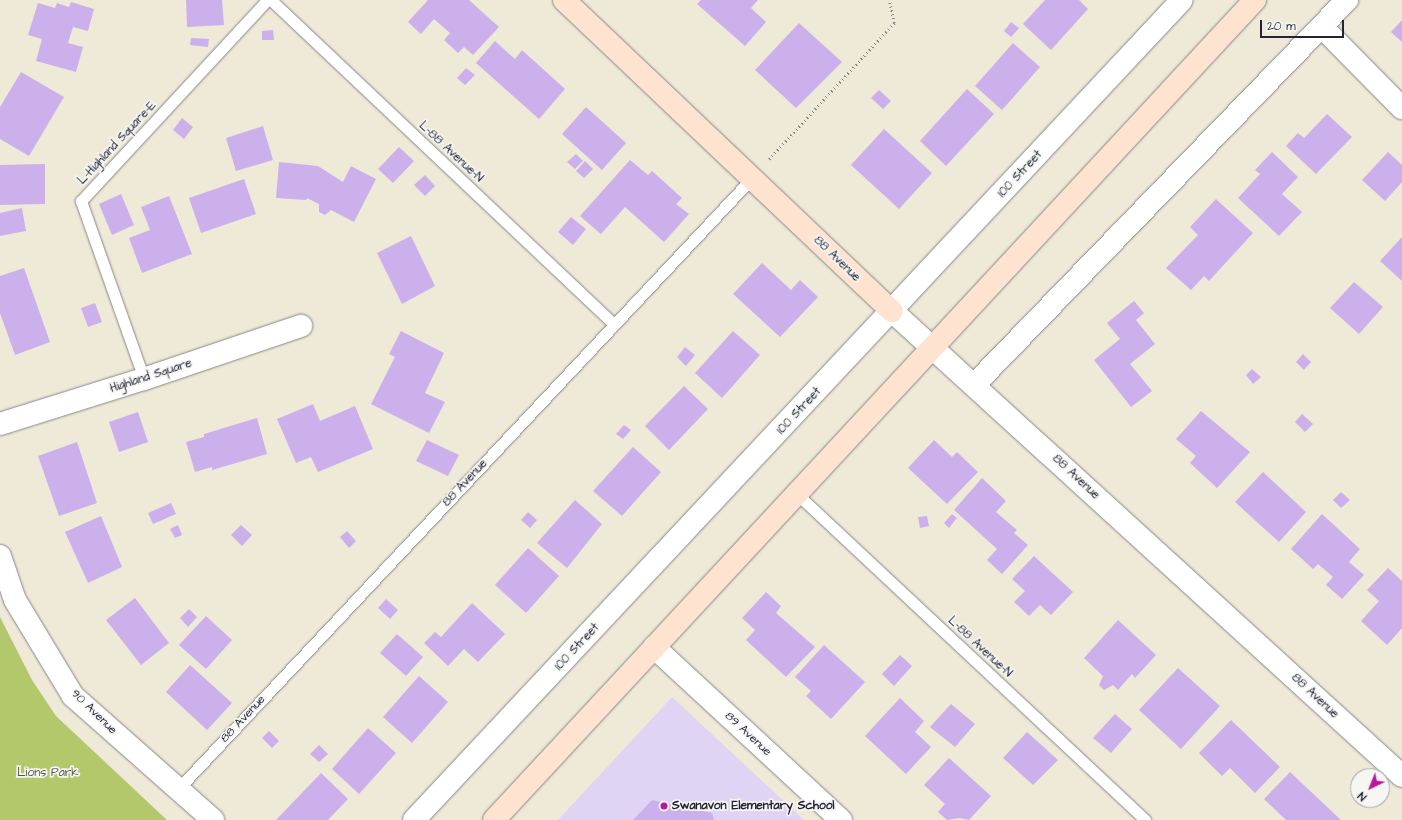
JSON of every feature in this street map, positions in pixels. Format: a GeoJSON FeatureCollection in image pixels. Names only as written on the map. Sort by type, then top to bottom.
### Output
{"type":"FeatureCollection","features":[{"type":"Feature","properties":{"kind":"main road","name":"88 Avenue"},"geometry":{"type":"LineString","coordinates":[[564,0],[892,312]]}},
{"type":"Feature","properties":{"kind":"main road"},"geometry":{"type":"LineString","coordinates":[[494,820],[1255,0]]}},
{"type":"Feature","properties":{"kind":"street","name":"100 Street"},"geometry":{"type":"LineString","coordinates":[[414,820],[892,312],[1182,0]]}},
{"type":"Feature","properties":{"kind":"street"},"geometry":{"type":"LineString","coordinates":[[975,384],[1347,0]]}},
{"type":"Feature","properties":{"kind":"street"},"geometry":{"type":"LineString","coordinates":[[1322,27],[1402,108]]}},
{"type":"Feature","properties":{"kind":"street","name":"88 Avenue"},"geometry":{"type":"LineString","coordinates":[[892,312],[975,384],[1402,776]]}},
{"type":"Feature","properties":{"kind":"street","name":"Highland Square"},"geometry":{"type":"LineString","coordinates":[[0,424],[144,379],[301,326]]}},
{"type":"Feature","properties":{"kind":"street","name":"90 Avenue"},"geometry":{"type":"LineString","coordinates":[[0,556],[15,600],[73,696],[213,820]]}},
{"type":"Feature","properties":{"kind":"street","name":"89 Avenue"},"geometry":{"type":"LineString","coordinates":[[654,647],[841,820]]}},
{"type":"Feature","properties":{"kind":"lane","name":"L-Highland Square-E"},"geometry":{"type":"LineString","coordinates":[[144,379],[81,201],[267,0]]}},
{"type":"Feature","properties":{"kind":"lane","name":"L-88 Avenue-N"},"geometry":{"type":"LineString","coordinates":[[271,0],[614,324]]}},
{"type":"Feature","properties":{"kind":"lane","name":"88 Avenue"},"geometry":{"type":"LineString","coordinates":[[178,789],[752,178]]}},
{"type":"Feature","properties":{"kind":"lane","name":"L-88 Avenue-N"},"geometry":{"type":"LineString","coordinates":[[796,494],[1145,820]]}},
{"type":"Feature","properties":{"kind":"path"},"geometry":{"type":"LineString","coordinates":[[752,178],[894,23],[890,0]]}},
{"type":"Feature","properties":{"kind":"shaded area"},"geometry":{"type":"Polygon","coordinates":[[[672,697],[804,820],[558,820],[672,697]]]}},
{"type":"Feature","properties":{"kind":"green space","name":"Lions Park"},"geometry":{"type":"Polygon","coordinates":[[[0,617],[32,680],[56,716],[167,820],[0,820],[0,617]]]}},
{"type":"Feature","properties":{"kind":"building"},"geometry":{"type":"Polygon","coordinates":[[[186,0],[222,0],[224,25],[187,27],[186,0]]]}},
{"type":"Feature","properties":{"kind":"building"},"geometry":{"type":"Polygon","coordinates":[[[428,0],[469,0],[499,27],[473,55],[464,47],[458,53],[444,40],[450,33],[434,19],[421,34],[408,22],[428,0]]]}},
{"type":"Feature","properties":{"kind":"building"},"geometry":{"type":"Polygon","coordinates":[[[701,0],[758,0],[751,8],[766,22],[745,46],[697,4],[701,0]]]}},
{"type":"Feature","properties":{"kind":"building"},"geometry":{"type":"Polygon","coordinates":[[[1045,0],[1079,0],[1088,9],[1051,50],[1023,24],[1045,0]]]}},
{"type":"Feature","properties":{"kind":"building"},"geometry":{"type":"Polygon","coordinates":[[[71,2],[94,9],[88,31],[73,27],[68,43],[83,47],[76,72],[36,61],[42,39],[28,35],[38,3],[55,8],[57,3],[69,7],[71,2]]]}},
{"type":"Feature","properties":{"kind":"building"},"geometry":{"type":"Polygon","coordinates":[[[1402,20],[1402,42],[1391,32],[1402,20]]]}},
{"type":"Feature","properties":{"kind":"building"},"geometry":{"type":"Polygon","coordinates":[[[1011,22],[1019,28],[1011,37],[1004,31],[1011,22]]]}},
{"type":"Feature","properties":{"kind":"building"},"geometry":{"type":"Polygon","coordinates":[[[799,23],[842,62],[796,108],[755,70],[799,23]]]}},
{"type":"Feature","properties":{"kind":"building"},"geometry":{"type":"Polygon","coordinates":[[[273,30],[274,40],[262,40],[262,31],[273,30]]]}},
{"type":"Feature","properties":{"kind":"building"},"geometry":{"type":"Polygon","coordinates":[[[191,38],[209,39],[208,47],[190,45],[191,38]]]}},
{"type":"Feature","properties":{"kind":"building"},"geometry":{"type":"Polygon","coordinates":[[[495,41],[515,59],[522,50],[565,89],[539,119],[476,63],[495,41]]]}},
{"type":"Feature","properties":{"kind":"building"},"geometry":{"type":"Polygon","coordinates":[[[1013,43],[1040,67],[1002,110],[975,86],[1013,43]]]}},
{"type":"Feature","properties":{"kind":"building"},"geometry":{"type":"Polygon","coordinates":[[[466,68],[475,75],[465,85],[457,78],[466,68]]]}},
{"type":"Feature","properties":{"kind":"building"},"geometry":{"type":"Polygon","coordinates":[[[21,72],[64,97],[29,156],[0,139],[0,107],[21,72]]]}},
{"type":"Feature","properties":{"kind":"building"},"geometry":{"type":"Polygon","coordinates":[[[967,89],[994,114],[946,166],[920,141],[967,89]]]}},
{"type":"Feature","properties":{"kind":"building"},"geometry":{"type":"Polygon","coordinates":[[[879,90],[891,101],[883,109],[871,98],[879,90]]]}},
{"type":"Feature","properties":{"kind":"building"},"geometry":{"type":"Polygon","coordinates":[[[586,107],[626,143],[602,170],[562,134],[586,107]]]}},
{"type":"Feature","properties":{"kind":"building"},"geometry":{"type":"Polygon","coordinates":[[[1327,114],[1352,137],[1316,174],[1286,146],[1298,133],[1304,138],[1327,114]]]}},
{"type":"Feature","properties":{"kind":"building"},"geometry":{"type":"Polygon","coordinates":[[[182,118],[193,127],[184,139],[173,130],[182,118]]]}},
{"type":"Feature","properties":{"kind":"building"},"geometry":{"type":"Polygon","coordinates":[[[263,126],[273,160],[236,171],[226,138],[263,126]]]}},
{"type":"Feature","properties":{"kind":"building"},"geometry":{"type":"Polygon","coordinates":[[[884,129],[932,173],[899,209],[851,165],[884,129]]]}},
{"type":"Feature","properties":{"kind":"building"},"geometry":{"type":"Polygon","coordinates":[[[399,147],[414,161],[393,183],[378,169],[399,147]]]}},
{"type":"Feature","properties":{"kind":"building"},"geometry":{"type":"Polygon","coordinates":[[[1272,152],[1298,177],[1282,194],[1302,212],[1279,236],[1238,198],[1260,174],[1255,170],[1272,152]]]}},
{"type":"Feature","properties":{"kind":"building"},"geometry":{"type":"Polygon","coordinates":[[[1388,152],[1402,165],[1402,182],[1385,201],[1362,180],[1388,152]]]}},
{"type":"Feature","properties":{"kind":"building"},"geometry":{"type":"Polygon","coordinates":[[[576,154],[583,161],[575,169],[567,162],[576,154]]]}},
{"type":"Feature","properties":{"kind":"building"},"geometry":{"type":"Polygon","coordinates":[[[630,160],[648,175],[652,171],[682,198],[676,204],[689,214],[664,242],[625,207],[601,234],[580,216],[630,160]]]}},
{"type":"Feature","properties":{"kind":"building"},"geometry":{"type":"Polygon","coordinates":[[[585,161],[593,169],[584,178],[576,171],[585,161]]]}},
{"type":"Feature","properties":{"kind":"building"},"geometry":{"type":"Polygon","coordinates":[[[279,162],[318,166],[343,182],[351,166],[376,179],[354,222],[331,210],[325,215],[319,212],[319,204],[307,198],[306,200],[276,198],[279,162]]]}},
{"type":"Feature","properties":{"kind":"building"},"geometry":{"type":"Polygon","coordinates":[[[45,164],[45,204],[0,205],[0,165],[45,164]]]}},
{"type":"Feature","properties":{"kind":"building"},"geometry":{"type":"Polygon","coordinates":[[[425,175],[435,186],[425,196],[414,185],[425,175]]]}},
{"type":"Feature","properties":{"kind":"building"},"geometry":{"type":"Polygon","coordinates":[[[244,179],[256,214],[201,233],[189,198],[244,179]]]}},
{"type":"Feature","properties":{"kind":"building"},"geometry":{"type":"Polygon","coordinates":[[[121,194],[134,225],[112,235],[99,204],[121,194]]]}},
{"type":"Feature","properties":{"kind":"building"},"geometry":{"type":"Polygon","coordinates":[[[169,196],[192,254],[142,273],[129,238],[150,230],[141,207],[169,196]]]}},
{"type":"Feature","properties":{"kind":"building"},"geometry":{"type":"Polygon","coordinates":[[[1216,199],[1253,233],[1209,281],[1204,276],[1191,290],[1166,268],[1198,235],[1190,227],[1216,199]]]}},
{"type":"Feature","properties":{"kind":"building"},"geometry":{"type":"Polygon","coordinates":[[[22,208],[26,231],[0,236],[0,213],[22,208]]]}},
{"type":"Feature","properties":{"kind":"building"},"geometry":{"type":"Polygon","coordinates":[[[571,217],[586,229],[573,245],[558,232],[571,217]]]}},
{"type":"Feature","properties":{"kind":"building"},"geometry":{"type":"Polygon","coordinates":[[[411,236],[435,286],[402,304],[377,253],[411,236]]]}},
{"type":"Feature","properties":{"kind":"building"},"geometry":{"type":"Polygon","coordinates":[[[1402,237],[1402,281],[1380,261],[1402,237]]]}},
{"type":"Feature","properties":{"kind":"building"},"geometry":{"type":"Polygon","coordinates":[[[762,263],[791,290],[800,280],[818,297],[780,337],[733,294],[762,263]]]}},
{"type":"Feature","properties":{"kind":"building"},"geometry":{"type":"Polygon","coordinates":[[[24,268],[50,342],[15,355],[0,313],[0,276],[24,268]]]}},
{"type":"Feature","properties":{"kind":"building"},"geometry":{"type":"Polygon","coordinates":[[[1354,282],[1383,307],[1359,334],[1330,308],[1354,282]]]}},
{"type":"Feature","properties":{"kind":"building"},"geometry":{"type":"Polygon","coordinates":[[[1134,301],[1144,313],[1136,320],[1155,344],[1130,364],[1152,391],[1131,407],[1094,360],[1120,339],[1107,323],[1134,301]]]}},
{"type":"Feature","properties":{"kind":"building"},"geometry":{"type":"Polygon","coordinates":[[[95,303],[102,322],[88,327],[81,308],[95,303]]]}},
{"type":"Feature","properties":{"kind":"building"},"geometry":{"type":"Polygon","coordinates":[[[401,331],[444,353],[425,393],[445,402],[429,433],[371,404],[395,357],[389,354],[401,331]]]}},
{"type":"Feature","properties":{"kind":"building"},"geometry":{"type":"Polygon","coordinates":[[[733,331],[760,355],[722,398],[695,373],[733,331]]]}},
{"type":"Feature","properties":{"kind":"building"},"geometry":{"type":"Polygon","coordinates":[[[685,347],[695,355],[686,366],[677,357],[685,347]]]}},
{"type":"Feature","properties":{"kind":"building"},"geometry":{"type":"Polygon","coordinates":[[[1303,354],[1311,362],[1304,370],[1296,362],[1303,354]]]}},
{"type":"Feature","properties":{"kind":"building"},"geometry":{"type":"Polygon","coordinates":[[[1252,369],[1261,377],[1253,384],[1246,375],[1252,369]]]}},
{"type":"Feature","properties":{"kind":"building"},"geometry":{"type":"Polygon","coordinates":[[[684,386],[708,409],[669,450],[645,426],[684,386]]]}},
{"type":"Feature","properties":{"kind":"building"},"geometry":{"type":"Polygon","coordinates":[[[313,404],[320,421],[355,406],[373,449],[318,472],[311,457],[296,463],[277,419],[313,404]]]}},
{"type":"Feature","properties":{"kind":"building"},"geometry":{"type":"Polygon","coordinates":[[[1201,411],[1250,452],[1217,488],[1190,463],[1196,456],[1176,439],[1201,411]]]}},
{"type":"Feature","properties":{"kind":"building"},"geometry":{"type":"Polygon","coordinates":[[[138,412],[148,442],[119,452],[109,422],[138,412]]]}},
{"type":"Feature","properties":{"kind":"building"},"geometry":{"type":"Polygon","coordinates":[[[1302,414],[1313,424],[1305,432],[1295,422],[1302,414]]]}},
{"type":"Feature","properties":{"kind":"building"},"geometry":{"type":"Polygon","coordinates":[[[257,418],[267,454],[212,470],[212,467],[195,472],[186,442],[204,437],[204,434],[257,418]]]}},
{"type":"Feature","properties":{"kind":"building"},"geometry":{"type":"Polygon","coordinates":[[[624,425],[631,430],[623,439],[616,434],[624,425]]]}},
{"type":"Feature","properties":{"kind":"building"},"geometry":{"type":"Polygon","coordinates":[[[427,440],[459,455],[448,476],[416,461],[427,440]]]}},
{"type":"Feature","properties":{"kind":"building"},"geometry":{"type":"Polygon","coordinates":[[[934,440],[952,457],[957,452],[978,472],[947,504],[908,468],[934,440]]]}},
{"type":"Feature","properties":{"kind":"building"},"geometry":{"type":"Polygon","coordinates":[[[77,442],[97,503],[59,516],[38,456],[77,442]]]}},
{"type":"Feature","properties":{"kind":"building"},"geometry":{"type":"Polygon","coordinates":[[[633,447],[661,472],[622,516],[593,491],[633,447]]]}},
{"type":"Feature","properties":{"kind":"building"},"geometry":{"type":"Polygon","coordinates":[[[1263,472],[1306,512],[1279,542],[1235,502],[1263,472]]]}},
{"type":"Feature","properties":{"kind":"building"},"geometry":{"type":"Polygon","coordinates":[[[982,478],[1006,501],[996,512],[1017,530],[1014,533],[1028,545],[1002,574],[987,560],[997,549],[954,510],[982,478]]]}},
{"type":"Feature","properties":{"kind":"building"},"geometry":{"type":"Polygon","coordinates":[[[1341,492],[1350,500],[1341,508],[1333,500],[1341,492]]]}},
{"type":"Feature","properties":{"kind":"building"},"geometry":{"type":"Polygon","coordinates":[[[575,500],[602,524],[567,568],[537,543],[575,500]]]}},
{"type":"Feature","properties":{"kind":"building"},"geometry":{"type":"Polygon","coordinates":[[[171,503],[176,514],[153,524],[148,513],[171,503]]]}},
{"type":"Feature","properties":{"kind":"building"},"geometry":{"type":"Polygon","coordinates":[[[528,512],[537,520],[530,528],[521,520],[528,512]]]}},
{"type":"Feature","properties":{"kind":"building"},"geometry":{"type":"Polygon","coordinates":[[[952,514],[957,518],[949,528],[944,523],[952,514]]]}},
{"type":"Feature","properties":{"kind":"building"},"geometry":{"type":"Polygon","coordinates":[[[1322,514],[1360,549],[1349,562],[1364,575],[1342,599],[1326,585],[1333,577],[1318,564],[1313,569],[1291,549],[1322,514]]]}},
{"type":"Feature","properties":{"kind":"building"},"geometry":{"type":"Polygon","coordinates":[[[101,516],[122,567],[88,583],[65,532],[101,516]]]}},
{"type":"Feature","properties":{"kind":"building"},"geometry":{"type":"Polygon","coordinates":[[[927,516],[929,526],[920,528],[918,517],[927,516]]]}},
{"type":"Feature","properties":{"kind":"building"},"geometry":{"type":"Polygon","coordinates":[[[178,525],[182,535],[175,538],[170,529],[178,525]]]}},
{"type":"Feature","properties":{"kind":"building"},"geometry":{"type":"Polygon","coordinates":[[[241,525],[252,535],[242,546],[231,535],[241,525]]]}},
{"type":"Feature","properties":{"kind":"building"},"geometry":{"type":"Polygon","coordinates":[[[347,531],[356,541],[349,548],[340,537],[347,531]]]}},
{"type":"Feature","properties":{"kind":"building"},"geometry":{"type":"Polygon","coordinates":[[[528,548],[559,576],[526,613],[495,585],[528,548]]]}},
{"type":"Feature","properties":{"kind":"building"},"geometry":{"type":"Polygon","coordinates":[[[1034,556],[1073,592],[1051,615],[1040,605],[1029,616],[1014,602],[1025,591],[1012,579],[1034,556]]]}},
{"type":"Feature","properties":{"kind":"building"},"geometry":{"type":"Polygon","coordinates":[[[1388,568],[1402,581],[1402,628],[1387,645],[1361,621],[1379,601],[1367,590],[1388,568]]]}},
{"type":"Feature","properties":{"kind":"building"},"geometry":{"type":"Polygon","coordinates":[[[766,592],[781,606],[776,613],[815,647],[786,677],[746,640],[755,630],[742,618],[766,592]]]}},
{"type":"Feature","properties":{"kind":"building"},"geometry":{"type":"Polygon","coordinates":[[[135,598],[169,643],[141,665],[106,620],[135,598]]]}},
{"type":"Feature","properties":{"kind":"building"},"geometry":{"type":"Polygon","coordinates":[[[386,599],[398,610],[390,619],[378,608],[386,599]]]}},
{"type":"Feature","properties":{"kind":"building"},"geometry":{"type":"Polygon","coordinates":[[[472,603],[505,634],[478,662],[464,649],[448,666],[424,643],[435,632],[441,637],[472,603]]]}},
{"type":"Feature","properties":{"kind":"building"},"geometry":{"type":"Polygon","coordinates":[[[189,609],[197,617],[188,627],[180,618],[189,609]]]}},
{"type":"Feature","properties":{"kind":"building"},"geometry":{"type":"Polygon","coordinates":[[[206,616],[232,640],[206,669],[179,645],[206,616]]]}},
{"type":"Feature","properties":{"kind":"building"},"geometry":{"type":"Polygon","coordinates":[[[1118,620],[1156,655],[1135,678],[1132,674],[1118,690],[1113,685],[1104,690],[1099,685],[1103,676],[1084,658],[1118,620]]]}},
{"type":"Feature","properties":{"kind":"building"},"geometry":{"type":"Polygon","coordinates":[[[397,634],[423,657],[406,676],[380,653],[397,634]]]}},
{"type":"Feature","properties":{"kind":"building"},"geometry":{"type":"Polygon","coordinates":[[[824,645],[865,682],[831,719],[806,696],[811,691],[795,677],[824,645]]]}},
{"type":"Feature","properties":{"kind":"building"},"geometry":{"type":"Polygon","coordinates":[[[900,655],[912,666],[894,686],[882,674],[900,655]]]}},
{"type":"Feature","properties":{"kind":"building"},"geometry":{"type":"Polygon","coordinates":[[[190,665],[232,703],[207,730],[166,692],[190,665]]]}},
{"type":"Feature","properties":{"kind":"building"},"geometry":{"type":"Polygon","coordinates":[[[1178,668],[1220,706],[1181,749],[1139,710],[1178,668]]]}},
{"type":"Feature","properties":{"kind":"building"},"geometry":{"type":"Polygon","coordinates":[[[419,676],[448,702],[412,743],[383,717],[419,676]]]}},
{"type":"Feature","properties":{"kind":"building"},"geometry":{"type":"Polygon","coordinates":[[[900,698],[924,721],[915,732],[931,747],[906,774],[865,736],[900,698]]]}},
{"type":"Feature","properties":{"kind":"building"},"geometry":{"type":"Polygon","coordinates":[[[951,704],[975,724],[955,747],[930,727],[951,704]]]}},
{"type":"Feature","properties":{"kind":"building"},"geometry":{"type":"Polygon","coordinates":[[[1115,714],[1132,729],[1111,753],[1093,738],[1115,714]]]}},
{"type":"Feature","properties":{"kind":"building"},"geometry":{"type":"Polygon","coordinates":[[[1231,720],[1280,767],[1255,793],[1230,768],[1222,776],[1199,753],[1231,720]]]}},
{"type":"Feature","properties":{"kind":"building"},"geometry":{"type":"Polygon","coordinates":[[[368,728],[396,753],[359,794],[332,769],[368,728]]]}},
{"type":"Feature","properties":{"kind":"building"},"geometry":{"type":"Polygon","coordinates":[[[269,731],[279,741],[272,748],[262,738],[269,731]]]}},
{"type":"Feature","properties":{"kind":"building"},"geometry":{"type":"Polygon","coordinates":[[[1027,732],[1058,760],[1033,785],[1003,758],[1027,732]]]}},
{"type":"Feature","properties":{"kind":"building"},"geometry":{"type":"Polygon","coordinates":[[[319,745],[328,754],[319,762],[310,754],[319,745]]]}},
{"type":"Feature","properties":{"kind":"building"},"geometry":{"type":"Polygon","coordinates":[[[949,758],[991,796],[969,820],[960,818],[947,820],[938,812],[945,804],[924,785],[949,758]]]}},
{"type":"Feature","properties":{"kind":"building"},"geometry":{"type":"Polygon","coordinates":[[[1290,772],[1341,820],[1286,820],[1264,799],[1290,772]]]}},
{"type":"Feature","properties":{"kind":"building"},"geometry":{"type":"Polygon","coordinates":[[[321,773],[348,799],[328,820],[276,820],[321,773]]]}},
{"type":"Feature","properties":{"kind":"building","name":"Swanavon Elementary School"},"geometry":{"type":"Polygon","coordinates":[[[652,800],[712,813],[714,820],[633,820],[652,800]]]}},
{"type":"Feature","properties":{"kind":"place","name":"Swanavon Elementary School"},"geometry":{"type":"Point","coordinates":[664,806]}}]}
